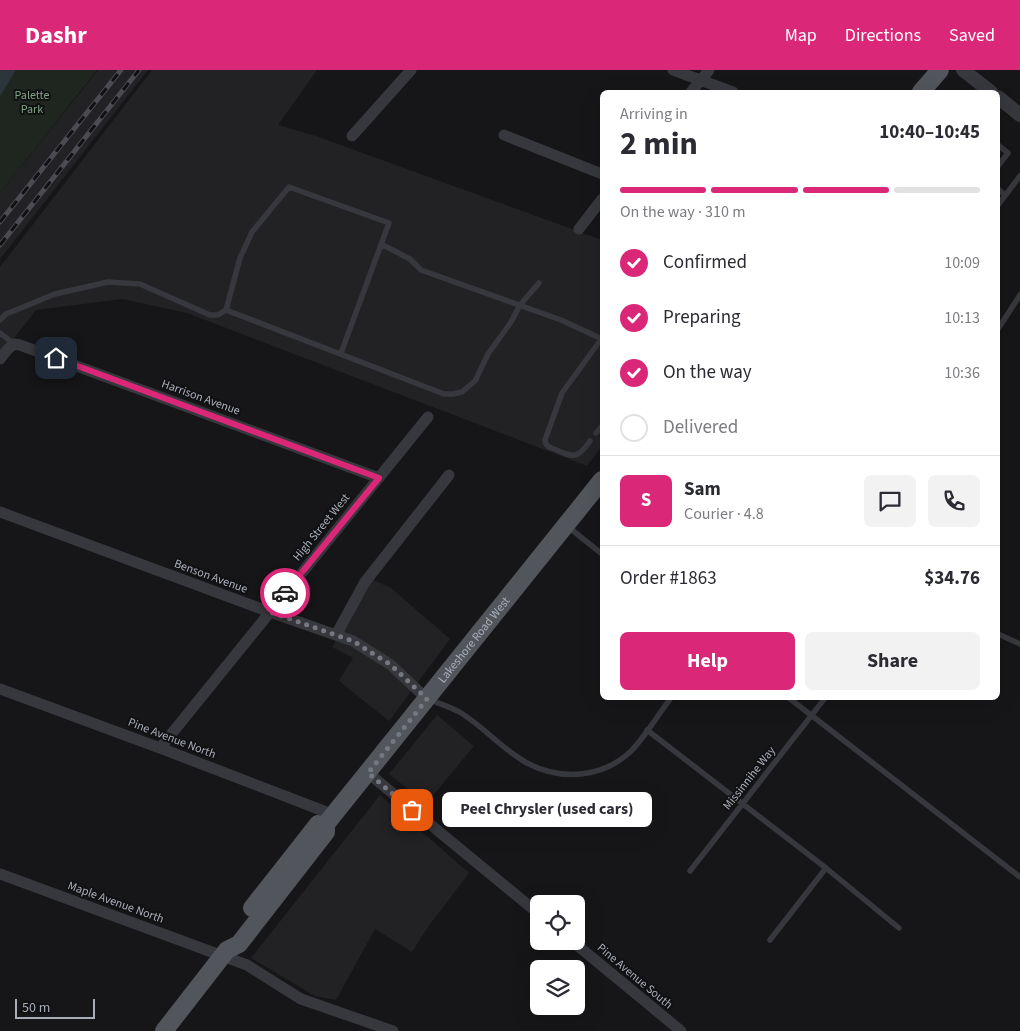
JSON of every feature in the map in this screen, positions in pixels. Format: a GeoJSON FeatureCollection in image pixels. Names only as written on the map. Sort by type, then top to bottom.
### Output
{"type":"FeatureCollection","features":[{"type":"Feature","properties":{"kind":"main road"},"geometry":{"type":"LineString","coordinates":[[923,90],[940,70]]}},
{"type":"Feature","properties":{"kind":"main road","name":"Lakeshore Road West"},"geometry":{"type":"LineString","coordinates":[[164,1031],[224,953],[229,938],[297,850],[319,823],[330,819],[368,773],[600,482]]}},
{"type":"Feature","properties":{"kind":"street"},"geometry":{"type":"LineString","coordinates":[[352,136],[411,70]]}},
{"type":"Feature","properties":{"kind":"street"},"geometry":{"type":"LineString","coordinates":[[673,70],[727,90]]}},
{"type":"Feature","properties":{"kind":"street"},"geometry":{"type":"LineString","coordinates":[[693,90],[709,70]]}},
{"type":"Feature","properties":{"kind":"street"},"geometry":{"type":"LineString","coordinates":[[963,70],[988,90]]}},
{"type":"Feature","properties":{"kind":"street"},"geometry":{"type":"LineString","coordinates":[[1000,99],[1020,115]]}},
{"type":"Feature","properties":{"kind":"street"},"geometry":{"type":"LineString","coordinates":[[504,135],[600,173]]}},
{"type":"Feature","properties":{"kind":"street"},"geometry":{"type":"LineString","coordinates":[[579,229],[600,202]]}},
{"type":"Feature","properties":{"kind":"street"},"geometry":{"type":"LineString","coordinates":[[0,359],[14,344]]}},
{"type":"Feature","properties":{"kind":"street","name":"Harrison Avenue"},"geometry":{"type":"LineString","coordinates":[[14,344],[379,478]]}},
{"type":"Feature","properties":{"kind":"street","name":"High Street West"},"geometry":{"type":"LineString","coordinates":[[160,748],[428,417]]}},
{"type":"Feature","properties":{"kind":"street"},"geometry":{"type":"LineString","coordinates":[[336,635],[365,582],[449,475]]}},
{"type":"Feature","properties":{"kind":"street","name":"Benson Avenue"},"geometry":{"type":"LineString","coordinates":[[0,512],[353,641],[391,665],[427,699]]}},
{"type":"Feature","properties":{"kind":"street","name":"Pine Avenue North"},"geometry":{"type":"LineString","coordinates":[[0,690],[160,748],[330,819]]}},
{"type":"Feature","properties":{"kind":"street"},"geometry":{"type":"LineString","coordinates":[[368,773],[530,907]]}},
{"type":"Feature","properties":{"kind":"street","name":"Maple Avenue North"},"geometry":{"type":"LineString","coordinates":[[0,874],[224,953],[301,999],[393,1031]]}},
{"type":"Feature","properties":{"kind":"street","name":"Pine Avenue South"},"geometry":{"type":"LineString","coordinates":[[583,950],[681,1031]]}},
{"type":"Feature","properties":{"kind":"lane"},"geometry":{"type":"LineString","coordinates":[[1000,147],[1008,153],[1000,163]]}},
{"type":"Feature","properties":{"kind":"lane"},"geometry":{"type":"LineString","coordinates":[[1000,202],[1020,176]]}},
{"type":"Feature","properties":{"kind":"lane"},"geometry":{"type":"LineString","coordinates":[[0,320],[6,314],[55,294],[108,282],[140,284],[210,315],[218,315],[226,310],[240,258],[252,232],[289,187],[389,223],[341,353]]}},
{"type":"Feature","properties":{"kind":"lane"},"geometry":{"type":"LineString","coordinates":[[1000,191],[1005,195]]}},
{"type":"Feature","properties":{"kind":"lane"},"geometry":{"type":"LineString","coordinates":[[381,244],[410,259],[421,270],[561,320],[600,337]]}},
{"type":"Feature","properties":{"kind":"lane"},"geometry":{"type":"LineString","coordinates":[[226,310],[444,394],[462,392],[470,387],[488,354],[520,306],[539,283]]}},
{"type":"Feature","properties":{"kind":"lane"},"geometry":{"type":"LineString","coordinates":[[1000,326],[1020,295]]}},
{"type":"Feature","properties":{"kind":"lane"},"geometry":{"type":"LineString","coordinates":[[0,333],[14,344]]}},
{"type":"Feature","properties":{"kind":"lane"},"geometry":{"type":"LineString","coordinates":[[590,441],[581,453],[576,455],[549,447],[545,442],[559,399],[567,385],[600,341]]}},
{"type":"Feature","properties":{"kind":"lane"},"geometry":{"type":"LineString","coordinates":[[596,433],[600,428]]}},
{"type":"Feature","properties":{"kind":"lane"},"geometry":{"type":"LineString","coordinates":[[566,525],[600,552]]}},
{"type":"Feature","properties":{"kind":"lane"},"geometry":{"type":"LineString","coordinates":[[1000,635],[1020,644]]}},
{"type":"Feature","properties":{"kind":"lane"},"geometry":{"type":"LineString","coordinates":[[427,699],[460,712],[526,762],[540,769],[558,773],[589,774],[604,770],[631,752],[670,700]]}},
{"type":"Feature","properties":{"kind":"lane"},"geometry":{"type":"LineString","coordinates":[[792,700],[1020,877]]}},
{"type":"Feature","properties":{"kind":"lane","name":"Missinnihe Way"},"geometry":{"type":"LineString","coordinates":[[690,871],[823,700]]}},
{"type":"Feature","properties":{"kind":"lane"},"geometry":{"type":"LineString","coordinates":[[647,730],[826,868],[899,928]]}},
{"type":"Feature","properties":{"kind":"lane"},"geometry":{"type":"LineString","coordinates":[[770,940],[826,868]]}},
{"type":"Feature","properties":{"kind":"shaded area"},"geometry":{"type":"Polygon","coordinates":[[[0,70],[16,70],[0,96],[0,70]]]}},
{"type":"Feature","properties":{"kind":"shaded area"},"geometry":{"type":"Polygon","coordinates":[[[98,70],[148,70],[0,259],[0,193],[98,70]]]}},
{"type":"Feature","properties":{"kind":"shaded area"},"geometry":{"type":"Polygon","coordinates":[[[152,70],[317,70],[278,125],[316,136],[600,239],[600,449],[587,466],[187,313],[122,299],[36,310],[0,356],[0,267],[152,70]]]}},
{"type":"Feature","properties":{"kind":"shaded area"},"geometry":{"type":"Polygon","coordinates":[[[371,579],[391,588],[450,639],[389,721],[339,681],[353,658],[332,647],[371,579]]]}},
{"type":"Feature","properties":{"kind":"shaded area"},"geometry":{"type":"Polygon","coordinates":[[[437,715],[474,746],[426,804],[389,774],[437,715]]]}},
{"type":"Feature","properties":{"kind":"shaded area"},"geometry":{"type":"Polygon","coordinates":[[[380,795],[469,873],[428,927],[412,952],[375,929],[336,1000],[315,996],[251,958],[380,795]]]}},
{"type":"Feature","properties":{"kind":"green space","name":"Palette Park"},"geometry":{"type":"Polygon","coordinates":[[[0,70],[97,70],[0,193],[0,70]]]}},
{"type":"Feature","properties":{"kind":"railway"},"geometry":{"type":"LineString","coordinates":[[0,222],[121,70]]}},
{"type":"Feature","properties":{"kind":"railway"},"geometry":{"type":"LineString","coordinates":[[0,245],[139,70]]}},
{"type":"Feature","properties":{"kind":"way so far"},"geometry":{"type":"LineString","coordinates":[[285,593],[270,612],[353,641],[391,665],[427,699],[368,773],[412,810]]}},
{"type":"Feature","properties":{"kind":"place","name":"Peel Chrysler (used cars)"},"geometry":{"type":"Point","coordinates":[412,810]}},
{"type":"Feature","properties":{"kind":"route"},"geometry":{"type":"LineString","coordinates":[[56,358],[379,478],[285,593]]}}]}
